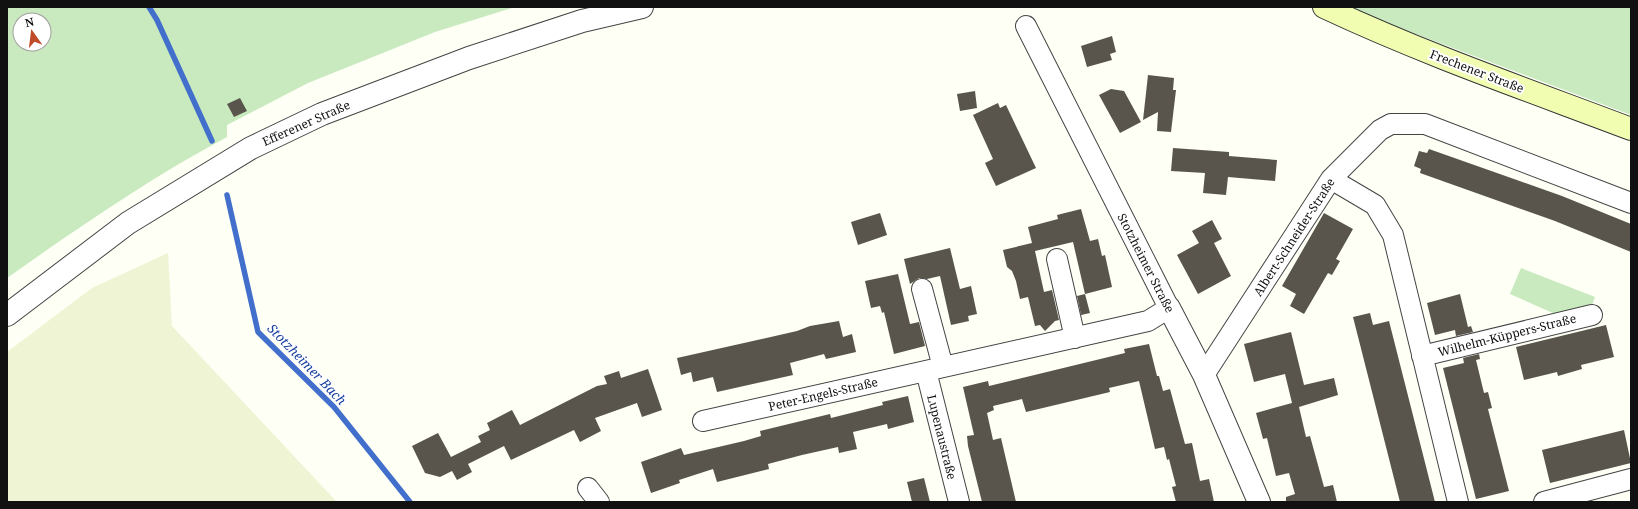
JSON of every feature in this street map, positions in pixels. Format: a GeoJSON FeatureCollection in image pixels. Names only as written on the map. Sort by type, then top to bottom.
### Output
{"type":"FeatureCollection","features":[{"type":"Feature","properties":{"kind":"main road","name":"Frechener Straße"},"geometry":{"type":"LineString","coordinates":[[1324,7],[1420,49],[1631,129]]}},
{"type":"Feature","properties":{"kind":"street","name":"Efferener Straße"},"geometry":{"type":"LineString","coordinates":[[7,315],[128,223],[251,148],[322,114],[469,58],[582,21],[642,7]]}},
{"type":"Feature","properties":{"kind":"street","name":"Stotzheimer Straße"},"geometry":{"type":"LineString","coordinates":[[1026,26],[1204,375],[1259,502]]}},
{"type":"Feature","properties":{"kind":"street","name":"Albert-Schneider-Straße"},"geometry":{"type":"LineString","coordinates":[[1204,375],[1331,179],[1380,130],[1391,124],[1425,124],[1631,203]]}},
{"type":"Feature","properties":{"kind":"street","name":"Wilhelm-Küppers-Straße"},"geometry":{"type":"LineString","coordinates":[[1331,179],[1375,205],[1393,235],[1458,502]]}},
{"type":"Feature","properties":{"kind":"street"},"geometry":{"type":"LineString","coordinates":[[1057,259],[1076,338]]}},
{"type":"Feature","properties":{"kind":"street"},"geometry":{"type":"LineString","coordinates":[[922,289],[934,369]]}},
{"type":"Feature","properties":{"kind":"street","name":"Peter-Engels-Straße"},"geometry":{"type":"LineString","coordinates":[[703,421],[1148,321],[1169,308]]}},
{"type":"Feature","properties":{"kind":"street","name":"Wilhelm-Küppers-Straße"},"geometry":{"type":"LineString","coordinates":[[1422,356],[1592,315]]}},
{"type":"Feature","properties":{"kind":"street","name":"Lupenaustraße"},"geometry":{"type":"LineString","coordinates":[[934,369],[959,502]]}},
{"type":"Feature","properties":{"kind":"street"},"geometry":{"type":"LineString","coordinates":[[1544,502],[1631,479]]}},
{"type":"Feature","properties":{"kind":"green space"},"geometry":{"type":"Polygon","coordinates":[[[7,7],[515,7],[435,32],[308,83],[227,125],[227,137],[142,186],[7,278],[7,7]]]}},
{"type":"Feature","properties":{"kind":"green space"},"geometry":{"type":"Polygon","coordinates":[[[1349,7],[1631,7],[1631,115],[1368,16],[1349,7]]]}},
{"type":"Feature","properties":{"kind":"green space"},"geometry":{"type":"Polygon","coordinates":[[[168,253],[172,326],[337,502],[7,502],[7,352],[92,288],[168,253]]]}},
{"type":"Feature","properties":{"kind":"green space"},"geometry":{"type":"Polygon","coordinates":[[[1521,268],[1595,297],[1592,305],[1555,314],[1510,294],[1521,268]]]}},
{"type":"Feature","properties":{"kind":"building"},"geometry":{"type":"Polygon","coordinates":[[[1112,36],[1116,52],[1110,54],[1112,60],[1087,67],[1081,46],[1112,36]]]}},
{"type":"Feature","properties":{"kind":"building"},"geometry":{"type":"Polygon","coordinates":[[[1148,75],[1174,78],[1173,90],[1176,90],[1171,132],[1157,131],[1158,112],[1143,120],[1148,75]]]}},
{"type":"Feature","properties":{"kind":"building"},"geometry":{"type":"Polygon","coordinates":[[[1111,89],[1124,91],[1141,122],[1120,133],[1099,95],[1111,89]]]}},
{"type":"Feature","properties":{"kind":"building"},"geometry":{"type":"Polygon","coordinates":[[[975,91],[977,108],[960,111],[957,94],[975,91]]]}},
{"type":"Feature","properties":{"kind":"building"},"geometry":{"type":"Polygon","coordinates":[[[240,98],[247,111],[234,117],[227,104],[240,98]]]}},
{"type":"Feature","properties":{"kind":"building"},"geometry":{"type":"Polygon","coordinates":[[[998,103],[1000,108],[1006,105],[1036,168],[996,186],[985,163],[993,159],[973,115],[998,103]]]}},
{"type":"Feature","properties":{"kind":"building"},"geometry":{"type":"Polygon","coordinates":[[[1173,148],[1229,152],[1229,156],[1277,160],[1275,181],[1228,177],[1226,195],[1203,193],[1205,173],[1171,171],[1173,148]]]}},
{"type":"Feature","properties":{"kind":"building"},"geometry":{"type":"Polygon","coordinates":[[[1429,149],[1562,196],[1631,224],[1631,252],[1555,221],[1420,173],[1421,169],[1414,166],[1419,151],[1427,153],[1429,149]]]}},
{"type":"Feature","properties":{"kind":"building"},"geometry":{"type":"Polygon","coordinates":[[[1081,209],[1090,241],[1098,239],[1102,256],[1105,255],[1112,287],[1085,294],[1073,242],[1035,251],[1044,292],[1052,290],[1059,320],[1055,321],[1045,331],[1040,325],[1035,326],[1028,297],[1020,299],[1016,281],[1012,271],[1007,267],[1003,250],[1032,243],[1028,227],[1058,219],[1057,215],[1081,209]]]}},
{"type":"Feature","properties":{"kind":"building"},"geometry":{"type":"Polygon","coordinates":[[[880,213],[887,235],[858,245],[851,222],[880,213]]]}},
{"type":"Feature","properties":{"kind":"building"},"geometry":{"type":"Polygon","coordinates":[[[1324,213],[1353,229],[1336,259],[1340,261],[1332,275],[1328,273],[1304,314],[1290,306],[1296,294],[1282,286],[1324,213]]]}},
{"type":"Feature","properties":{"kind":"building"},"geometry":{"type":"Polygon","coordinates":[[[1212,220],[1222,239],[1214,243],[1231,276],[1198,294],[1177,255],[1199,243],[1192,231],[1212,220]]]}},
{"type":"Feature","properties":{"kind":"building"},"geometry":{"type":"Polygon","coordinates":[[[950,248],[960,289],[971,286],[977,314],[968,316],[969,321],[951,325],[940,276],[927,279],[919,278],[910,284],[904,259],[950,248]]]}},
{"type":"Feature","properties":{"kind":"building"},"geometry":{"type":"Polygon","coordinates":[[[898,274],[910,324],[919,322],[925,346],[894,354],[884,312],[882,313],[880,306],[871,308],[865,281],[898,274]]]}},
{"type":"Feature","properties":{"kind":"building"},"geometry":{"type":"Polygon","coordinates":[[[1085,294],[1090,313],[1081,315],[1077,296],[1085,294]]]}},
{"type":"Feature","properties":{"kind":"building"},"geometry":{"type":"Polygon","coordinates":[[[1460,294],[1468,327],[1471,326],[1473,332],[1456,336],[1455,330],[1435,335],[1427,303],[1460,294]]]}},
{"type":"Feature","properties":{"kind":"building"},"geometry":{"type":"Polygon","coordinates":[[[1370,313],[1373,325],[1389,321],[1435,502],[1400,502],[1353,317],[1370,313]]]}},
{"type":"Feature","properties":{"kind":"building"},"geometry":{"type":"Polygon","coordinates":[[[839,321],[843,337],[852,334],[856,352],[826,359],[824,354],[790,363],[793,375],[717,392],[713,377],[693,382],[691,372],[681,375],[677,358],[797,331],[810,326],[839,321]]]}},
{"type":"Feature","properties":{"kind":"building"},"geometry":{"type":"Polygon","coordinates":[[[1606,325],[1614,357],[1581,365],[1582,369],[1558,376],[1557,372],[1524,380],[1516,347],[1606,325]]]}},
{"type":"Feature","properties":{"kind":"building"},"geometry":{"type":"Polygon","coordinates":[[[1291,332],[1304,385],[1334,378],[1338,395],[1299,407],[1306,437],[1310,436],[1324,487],[1333,485],[1337,502],[1286,502],[1286,497],[1295,494],[1289,473],[1276,476],[1267,438],[1263,439],[1256,413],[1292,403],[1285,374],[1254,382],[1244,344],[1291,332]]]}},
{"type":"Feature","properties":{"kind":"building"},"geometry":{"type":"Polygon","coordinates":[[[1149,344],[1157,376],[1159,376],[1163,391],[1170,389],[1185,444],[1192,443],[1200,481],[1209,479],[1214,502],[1176,502],[1172,487],[1176,486],[1169,459],[1167,460],[1164,447],[1155,449],[1139,381],[1109,388],[1110,392],[1026,412],[1022,399],[993,406],[994,410],[987,413],[993,440],[1001,438],[1016,502],[982,502],[968,446],[967,436],[974,435],[963,387],[988,381],[989,386],[1125,353],[1124,349],[1149,344]]]}},
{"type":"Feature","properties":{"kind":"building"},"geometry":{"type":"Polygon","coordinates":[[[1479,354],[1480,359],[1476,360],[1484,393],[1488,392],[1492,408],[1488,409],[1509,491],[1476,499],[1443,368],[1464,363],[1463,358],[1479,354]]]}},
{"type":"Feature","properties":{"kind":"building"},"geometry":{"type":"Polygon","coordinates":[[[648,369],[662,410],[642,417],[637,403],[595,418],[601,431],[580,442],[574,430],[511,460],[504,446],[468,464],[472,472],[457,480],[452,471],[440,477],[425,473],[412,446],[438,433],[451,457],[481,442],[478,436],[490,430],[487,423],[512,410],[520,425],[597,386],[607,384],[604,376],[619,371],[621,378],[648,369]]]}},
{"type":"Feature","properties":{"kind":"building"},"geometry":{"type":"Polygon","coordinates":[[[908,396],[914,422],[888,429],[887,424],[853,432],[857,449],[839,453],[838,447],[802,455],[768,464],[769,469],[717,482],[713,469],[679,480],[680,483],[651,493],[641,462],[681,448],[684,455],[744,441],[761,436],[760,431],[830,414],[831,418],[883,405],[882,402],[908,396]]]}},
{"type":"Feature","properties":{"kind":"building"},"geometry":{"type":"Polygon","coordinates":[[[1624,430],[1631,463],[1550,483],[1542,450],[1624,430]]]}},
{"type":"Feature","properties":{"kind":"building"},"geometry":{"type":"Polygon","coordinates":[[[924,478],[930,502],[912,502],[907,482],[924,478]]]}},
{"type":"Feature","properties":{"kind":"waterway","name":"Stotzheimer Bach"},"geometry":{"type":"LineString","coordinates":[[149,7],[157,20],[212,141]]}},
{"type":"Feature","properties":{"kind":"waterway","name":"Stotzheimer Bach"},"geometry":{"type":"LineString","coordinates":[[227,195],[258,332],[334,407],[410,502]]}}]}
